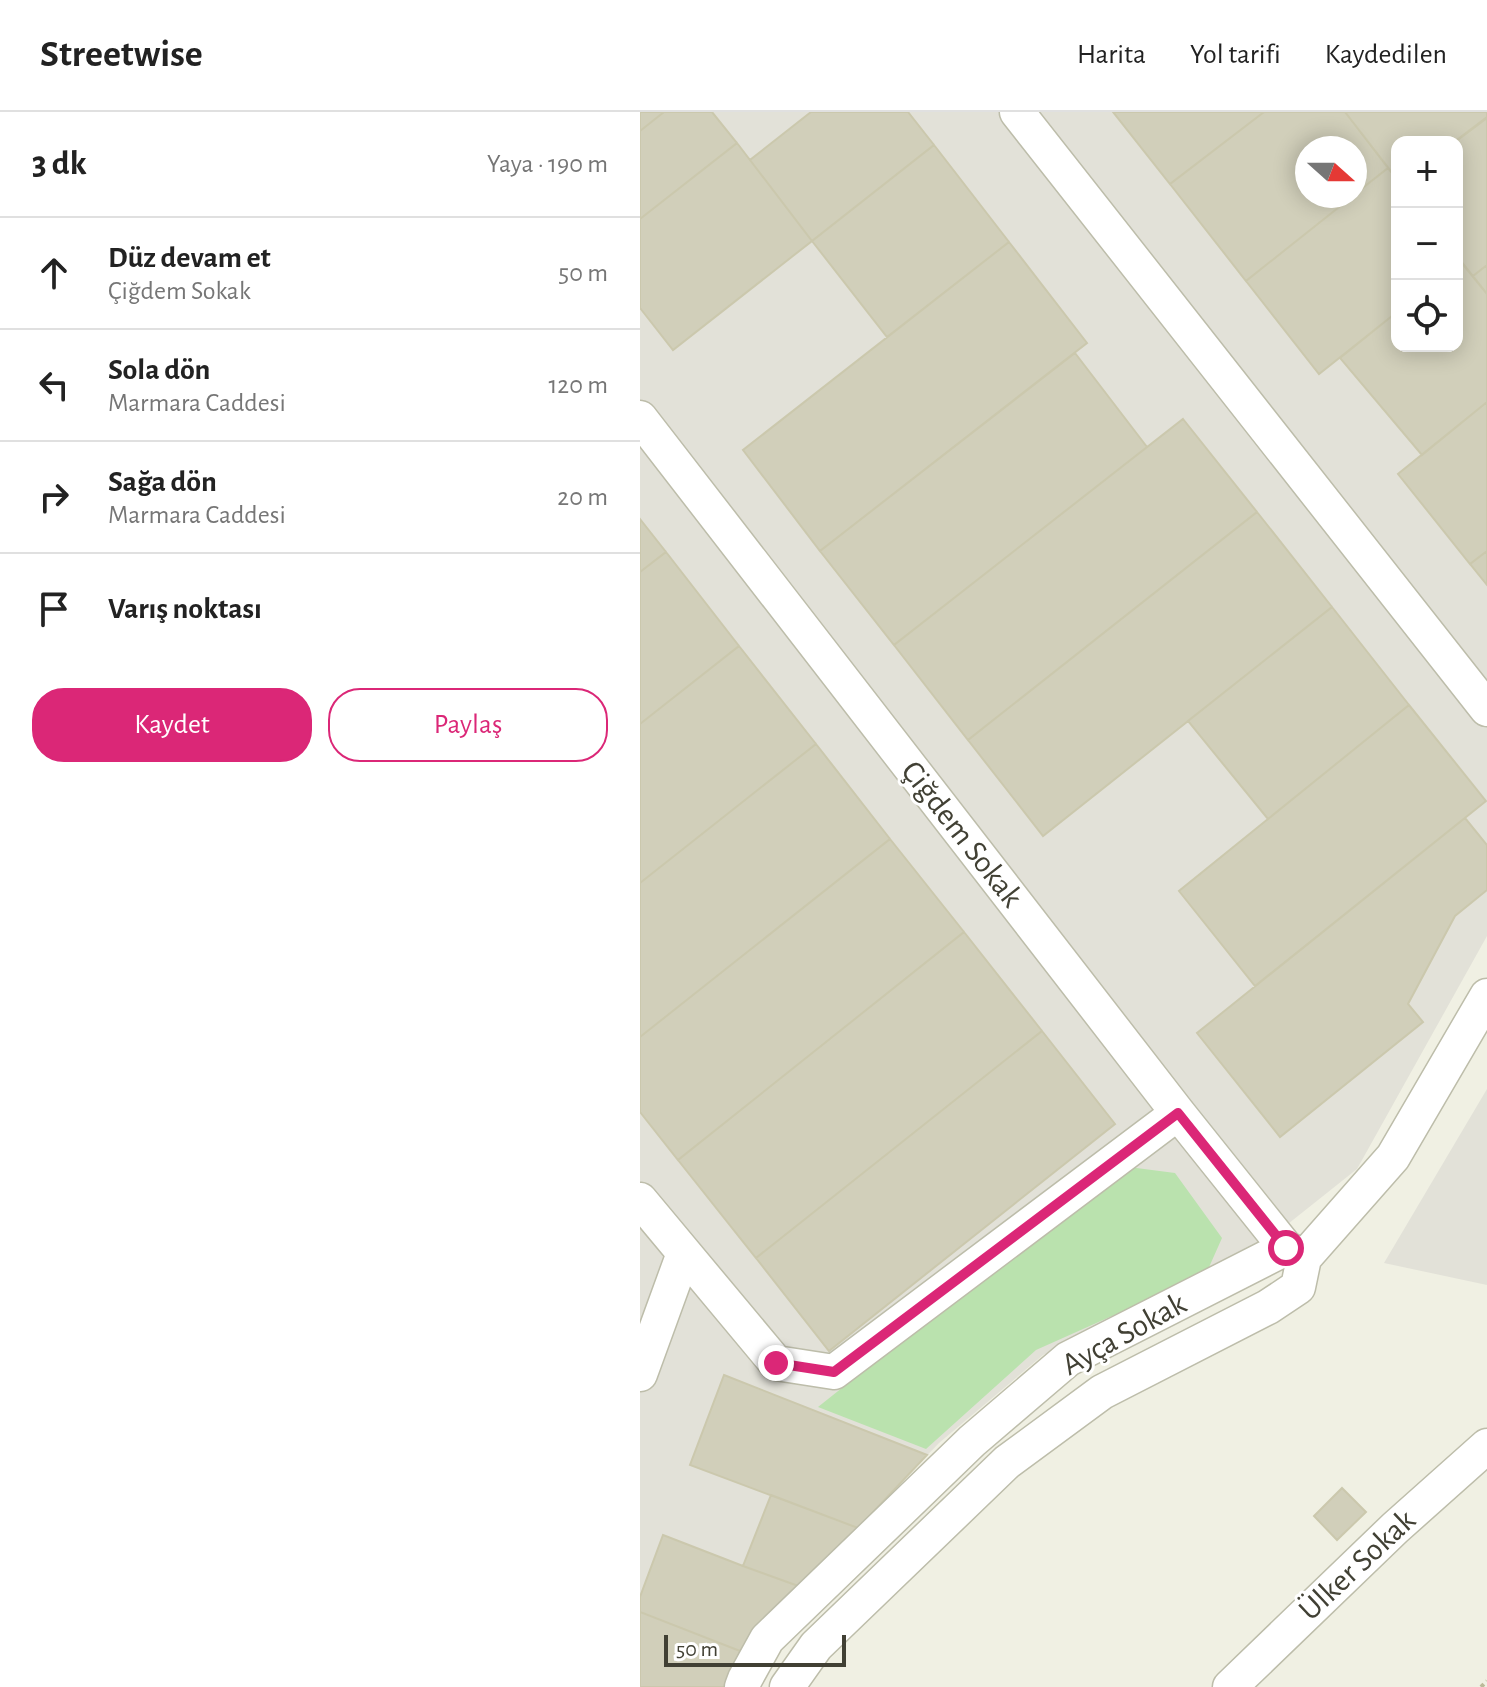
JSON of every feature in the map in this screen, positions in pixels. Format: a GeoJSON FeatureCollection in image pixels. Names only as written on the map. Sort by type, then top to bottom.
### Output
{"type":"FeatureCollection","features":[{"type":"Feature","properties":{"kind":"street"},"geometry":{"type":"LineString","coordinates":[[1017,112],[1487,709]]}},
{"type":"Feature","properties":{"kind":"street","name":"Çiğdem Sokak"},"geometry":{"type":"LineString","coordinates":[[640,418],[1178,1113],[1295,1253]]}},
{"type":"Feature","properties":{"kind":"street","name":"Ayça Sokak"},"geometry":{"type":"LineString","coordinates":[[742,1687],[767,1639],[972,1441],[1068,1359],[1295,1253],[1393,1157],[1487,996]]}},
{"type":"Feature","properties":{"kind":"street"},"geometry":{"type":"LineString","coordinates":[[640,1200],[776,1363],[834,1372],[1178,1113]]}},
{"type":"Feature","properties":{"kind":"street"},"geometry":{"type":"LineString","coordinates":[[640,1374],[684,1253]]}},
{"type":"Feature","properties":{"kind":"street"},"geometry":{"type":"LineString","coordinates":[[787,1687],[816,1646],[1007,1462],[1102,1392],[1268,1307],[1298,1287],[1295,1253]]}},
{"type":"Feature","properties":{"kind":"street","name":"Ülker Sokak"},"geometry":{"type":"LineString","coordinates":[[1230,1687],[1395,1528],[1487,1446]]}},
{"type":"Feature","properties":{"kind":"path"},"geometry":{"type":"LineString","coordinates":[[1481,1687],[1487,1681]]}},
{"type":"Feature","properties":{"kind":"shaded area"},"geometry":{"type":"Polygon","coordinates":[[[640,112],[1487,112],[1487,936],[1357,1169],[1229,1271],[1043,1355],[939,1443],[740,1650],[640,1687],[640,112]]]}},
{"type":"Feature","properties":{"kind":"shaded area"},"geometry":{"type":"Polygon","coordinates":[[[1487,1089],[1487,1285],[1384,1263],[1487,1089]]]}},
{"type":"Feature","properties":{"kind":"green space"},"geometry":{"type":"Polygon","coordinates":[[[1121,1166],[1175,1173],[1222,1238],[1206,1274],[1036,1350],[926,1449],[818,1407],[1121,1166]]]}},
{"type":"Feature","properties":{"kind":"building"},"geometry":{"type":"Polygon","coordinates":[[[640,112],[664,112],[640,131],[640,112]]]}},
{"type":"Feature","properties":{"kind":"building"},"geometry":{"type":"Polygon","coordinates":[[[664,112],[712,112],[737,143],[640,219],[640,131],[664,112]]]}},
{"type":"Feature","properties":{"kind":"building"},"geometry":{"type":"Polygon","coordinates":[[[811,112],[908,112],[934,145],[812,241],[750,160],[811,112]]]}},
{"type":"Feature","properties":{"kind":"building"},"geometry":{"type":"Polygon","coordinates":[[[1113,112],[1264,112],[1170,184],[1113,112]]]}},
{"type":"Feature","properties":{"kind":"building"},"geometry":{"type":"Polygon","coordinates":[[[1264,112],[1345,112],[1363,136],[1295,136],[1295,208],[1338,208],[1246,281],[1170,184],[1264,112]]]}},
{"type":"Feature","properties":{"kind":"building"},"geometry":{"type":"Polygon","coordinates":[[[1345,112],[1487,112],[1487,117],[1462,136],[1391,136],[1391,171],[1367,140],[1367,136],[1364,136],[1345,112]]]}},
{"type":"Feature","properties":{"kind":"building"},"geometry":{"type":"Polygon","coordinates":[[[1487,118],[1487,265],[1473,276],[1463,264],[1463,136],[1487,118]]]}},
{"type":"Feature","properties":{"kind":"building"},"geometry":{"type":"Polygon","coordinates":[[[1367,141],[1388,168],[1367,185],[1367,141]]]}},
{"type":"Feature","properties":{"kind":"building"},"geometry":{"type":"Polygon","coordinates":[[[737,143],[812,241],[673,350],[640,308],[640,219],[737,143]]]}},
{"type":"Feature","properties":{"kind":"building"},"geometry":{"type":"Polygon","coordinates":[[[934,145],[1009,242],[887,337],[812,241],[934,145]]]}},
{"type":"Feature","properties":{"kind":"building"},"geometry":{"type":"Polygon","coordinates":[[[1388,168],[1391,172],[1391,317],[1319,374],[1246,281],[1338,208],[1367,208],[1367,185],[1388,168]]]}},
{"type":"Feature","properties":{"kind":"building"},"geometry":{"type":"Polygon","coordinates":[[[1009,242],[1087,343],[820,551],[743,450],[1009,242]]]}},
{"type":"Feature","properties":{"kind":"building"},"geometry":{"type":"Polygon","coordinates":[[[1463,264],[1487,294],[1487,402],[1422,455],[1340,358],[1391,317],[1391,352],[1463,352],[1463,264]]]}},
{"type":"Feature","properties":{"kind":"building"},"geometry":{"type":"Polygon","coordinates":[[[1487,265],[1487,294],[1473,276],[1487,265]]]}},
{"type":"Feature","properties":{"kind":"building"},"geometry":{"type":"Polygon","coordinates":[[[1075,353],[1147,447],[894,645],[820,551],[1075,353]]]}},
{"type":"Feature","properties":{"kind":"building"},"geometry":{"type":"Polygon","coordinates":[[[1487,402],[1487,551],[1470,564],[1398,474],[1487,402]]]}},
{"type":"Feature","properties":{"kind":"building"},"geometry":{"type":"Polygon","coordinates":[[[1183,419],[1257,512],[968,740],[894,645],[1183,419]]]}},
{"type":"Feature","properties":{"kind":"building"},"geometry":{"type":"Polygon","coordinates":[[[1257,512],[1332,607],[1043,836],[968,740],[1257,512]]]}},
{"type":"Feature","properties":{"kind":"building"},"geometry":{"type":"Polygon","coordinates":[[[640,519],[666,552],[640,572],[640,519]]]}},
{"type":"Feature","properties":{"kind":"building"},"geometry":{"type":"Polygon","coordinates":[[[1487,551],[1487,585],[1470,564],[1487,551]]]}},
{"type":"Feature","properties":{"kind":"building"},"geometry":{"type":"Polygon","coordinates":[[[666,552],[739,646],[640,724],[640,572],[666,552]]]}},
{"type":"Feature","properties":{"kind":"building"},"geometry":{"type":"Polygon","coordinates":[[[1332,607],[1409,705],[1268,819],[1188,721],[1332,607]]]}},
{"type":"Feature","properties":{"kind":"building"},"geometry":{"type":"Polygon","coordinates":[[[739,646],[816,744],[640,883],[640,724],[739,646]]]}},
{"type":"Feature","properties":{"kind":"building"},"geometry":{"type":"Polygon","coordinates":[[[1409,705],[1486,801],[1255,986],[1179,891],[1409,705]]]}},
{"type":"Feature","properties":{"kind":"building"},"geometry":{"type":"Polygon","coordinates":[[[816,744],[890,839],[640,1037],[640,883],[816,744]]]}},
{"type":"Feature","properties":{"kind":"building"},"geometry":{"type":"Polygon","coordinates":[[[1465,818],[1487,845],[1487,890],[1455,916],[1408,1004],[1423,1022],[1280,1137],[1197,1033],[1465,818]]]}},
{"type":"Feature","properties":{"kind":"building"},"geometry":{"type":"Polygon","coordinates":[[[890,839],[964,932],[678,1160],[640,1112],[640,1037],[890,839]]]}},
{"type":"Feature","properties":{"kind":"building"},"geometry":{"type":"Polygon","coordinates":[[[964,932],[1042,1031],[756,1258],[678,1160],[964,932]]]}},
{"type":"Feature","properties":{"kind":"building"},"geometry":{"type":"Polygon","coordinates":[[[1042,1031],[1115,1124],[829,1351],[756,1258],[1042,1031]]]}},
{"type":"Feature","properties":{"kind":"building"},"geometry":{"type":"Polygon","coordinates":[[[724,1375],[927,1455],[858,1528],[690,1465],[724,1375]]]}},
{"type":"Feature","properties":{"kind":"building"},"geometry":{"type":"Polygon","coordinates":[[[1342,1488],[1366,1512],[1337,1540],[1314,1516],[1342,1488]]]}},
{"type":"Feature","properties":{"kind":"building"},"geometry":{"type":"Polygon","coordinates":[[[771,1495],[858,1528],[801,1587],[743,1566],[771,1495]]]}},
{"type":"Feature","properties":{"kind":"building"},"geometry":{"type":"Polygon","coordinates":[[[663,1535],[801,1587],[740,1651],[640,1612],[640,1597],[663,1535]]]}},
{"type":"Feature","properties":{"kind":"building"},"geometry":{"type":"Polygon","coordinates":[[[640,1612],[740,1651],[728,1687],[640,1687],[640,1612]]]}},
{"type":"Feature","properties":{"kind":"route"},"geometry":{"type":"LineString","coordinates":[[776,1363],[834,1372],[1178,1113],[1286,1248]]}}]}
